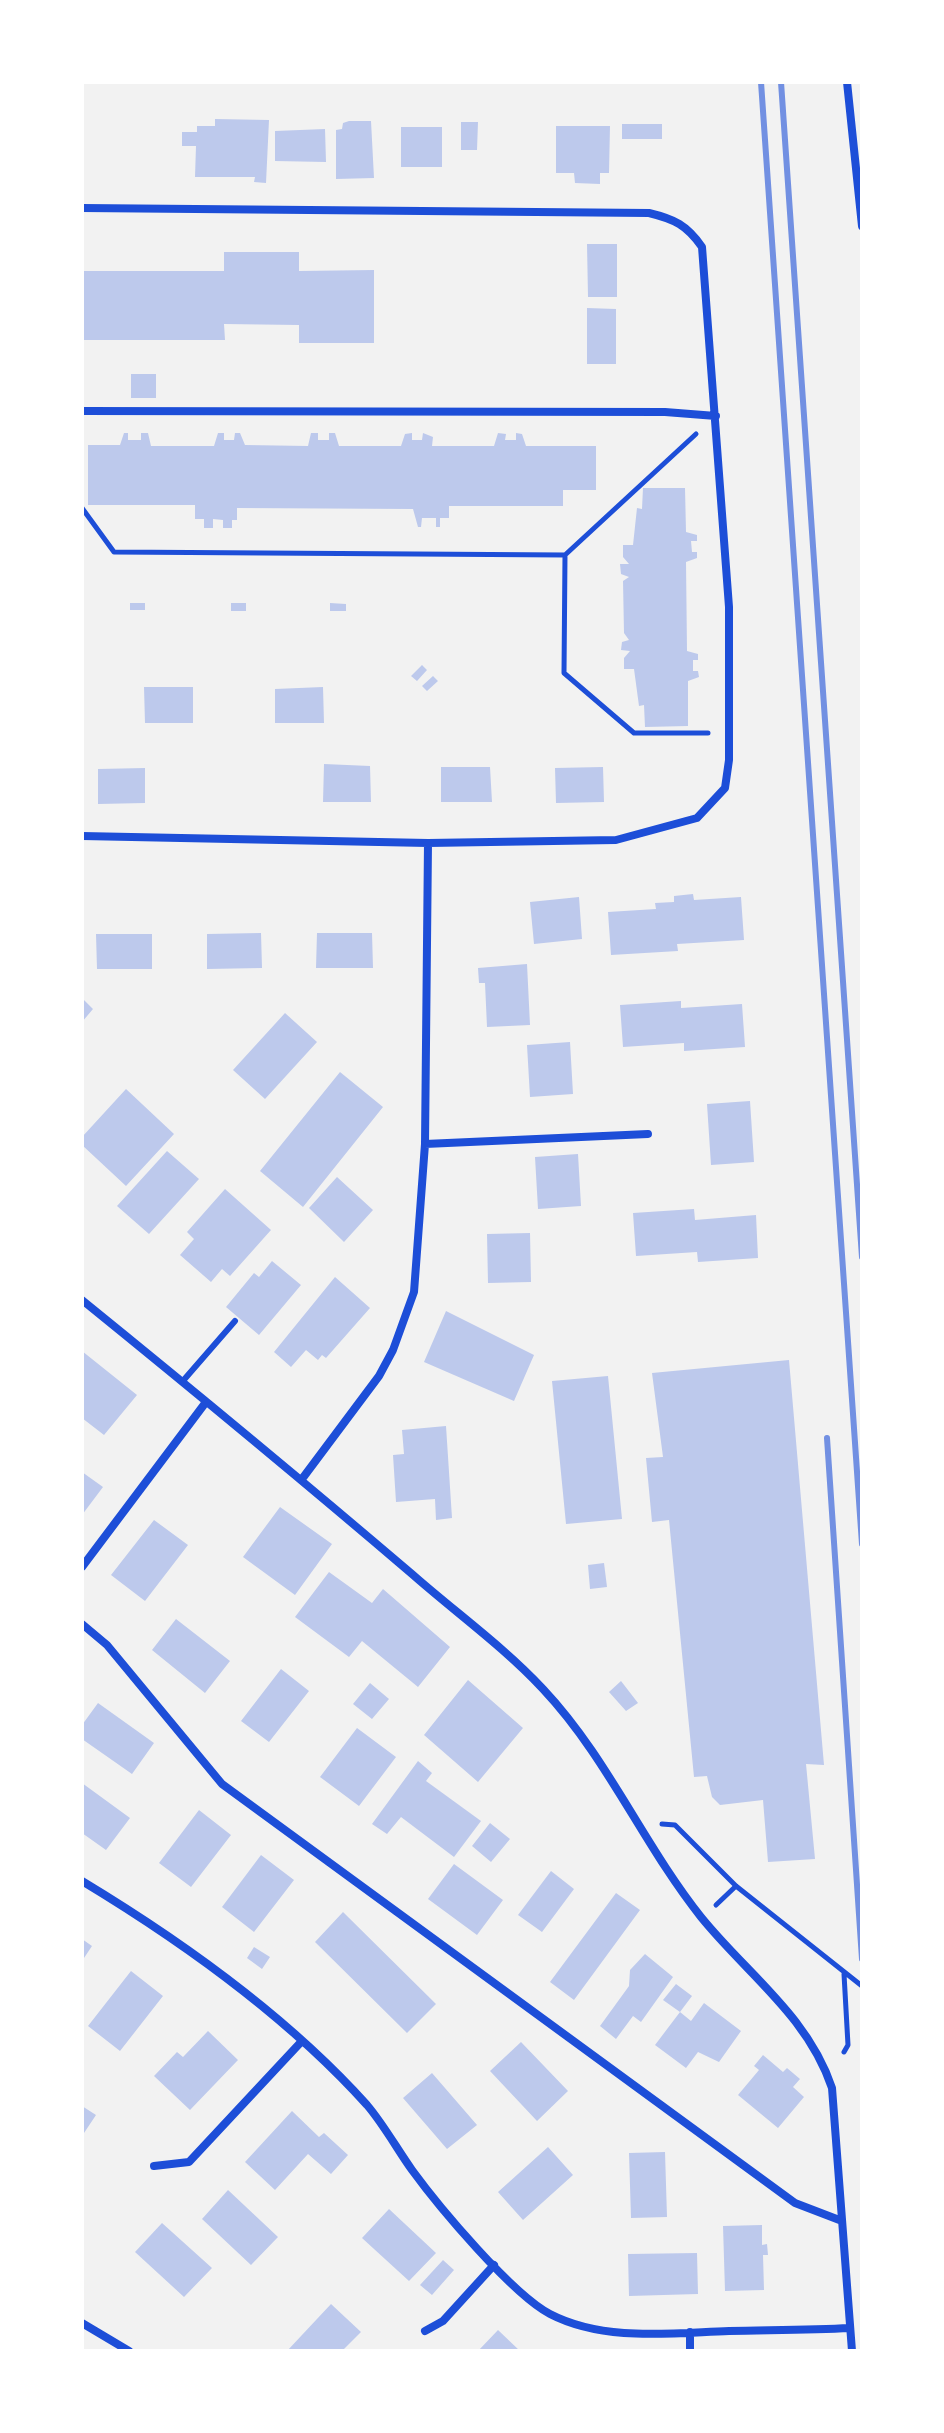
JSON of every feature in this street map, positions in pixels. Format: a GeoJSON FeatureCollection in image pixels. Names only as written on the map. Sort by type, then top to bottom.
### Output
{"type":"FeatureCollection","features":[{"type":"Feature","properties":{"kind":"street"},"geometry":{"type":"LineString","coordinates":[[847,82],[862,226]]}},
{"type":"Feature","properties":{"kind":"street"},"geometry":{"type":"LineString","coordinates":[[82,208],[649,213],[674,219],[691,231],[702,247],[729,607],[729,760],[725,788],[697,818],[616,840],[428,843],[82,836]]}},
{"type":"Feature","properties":{"kind":"street"},"geometry":{"type":"LineString","coordinates":[[82,411],[649,412],[716,416]]}},
{"type":"Feature","properties":{"kind":"street"},"geometry":{"type":"LineString","coordinates":[[302,1479],[379,1376],[403,1325],[414,1292],[419,1259],[425,1144],[428,843]]}},
{"type":"Feature","properties":{"kind":"street"},"geometry":{"type":"LineString","coordinates":[[425,1144],[648,1134]]}},
{"type":"Feature","properties":{"kind":"street"},"geometry":{"type":"LineString","coordinates":[[82,1300],[302,1479],[542,1687],[585,1737],[633,1822],[703,1919],[783,2003],[824,2062],[832,2088],[852,2351]]}},
{"type":"Feature","properties":{"kind":"street"},"geometry":{"type":"LineString","coordinates":[[82,1567],[206,1402]]}},
{"type":"Feature","properties":{"kind":"street"},"geometry":{"type":"LineString","coordinates":[[82,1624],[107,1645],[222,1784],[795,2203],[842,2221]]}},
{"type":"Feature","properties":{"kind":"street"},"geometry":{"type":"LineString","coordinates":[[82,1881],[205,1963],[301,2042],[368,2107],[414,2173],[524,2297],[565,2320],[592,2329],[638,2334],[850,2328]]}},
{"type":"Feature","properties":{"kind":"street"},"geometry":{"type":"LineString","coordinates":[[154,2166],[189,2162],[301,2042]]}},
{"type":"Feature","properties":{"kind":"street"},"geometry":{"type":"LineString","coordinates":[[425,2331],[443,2321],[494,2265]]}},
{"type":"Feature","properties":{"kind":"street"},"geometry":{"type":"LineString","coordinates":[[82,2323],[129,2351]]}},
{"type":"Feature","properties":{"kind":"street"},"geometry":{"type":"LineString","coordinates":[[690,2332],[690,2351]]}},
{"type":"Feature","properties":{"kind":"lane"},"geometry":{"type":"LineString","coordinates":[[182,1382],[235,1321]]}},
{"type":"Feature","properties":{"kind":"path"},"geometry":{"type":"LineString","coordinates":[[82,508],[114,552],[565,555],[716,416]]}},
{"type":"Feature","properties":{"kind":"path"},"geometry":{"type":"LineString","coordinates":[[565,555],[564,673],[634,733],[729,733]]}},
{"type":"Feature","properties":{"kind":"path"},"geometry":{"type":"LineString","coordinates":[[633,1822],[675,1825],[736,1886],[862,1986]]}},
{"type":"Feature","properties":{"kind":"path"},"geometry":{"type":"LineString","coordinates":[[844,1973],[848,2045],[844,2052]]}},
{"type":"Feature","properties":{"kind":"building"},"geometry":{"type":"Polygon","coordinates":[[[215,119],[269,120],[266,183],[254,182],[255,177],[195,177],[196,146],[182,146],[182,132],[197,132],[197,126],[215,126],[215,119]]]}},
{"type":"Feature","properties":{"kind":"building"},"geometry":{"type":"Polygon","coordinates":[[[349,121],[371,121],[374,178],[336,179],[336,130],[342,129],[343,123],[349,121]]]}},
{"type":"Feature","properties":{"kind":"building"},"geometry":{"type":"Polygon","coordinates":[[[461,122],[478,122],[477,150],[461,150],[461,122]]]}},
{"type":"Feature","properties":{"kind":"building"},"geometry":{"type":"Polygon","coordinates":[[[622,124],[662,124],[662,139],[622,139],[622,124]]]}},
{"type":"Feature","properties":{"kind":"building"},"geometry":{"type":"Polygon","coordinates":[[[556,126],[610,126],[609,173],[600,173],[600,184],[575,183],[574,173],[556,173],[556,126]]]}},
{"type":"Feature","properties":{"kind":"building"},"geometry":{"type":"Polygon","coordinates":[[[401,127],[442,127],[442,167],[401,167],[401,127]]]}},
{"type":"Feature","properties":{"kind":"building"},"geometry":{"type":"Polygon","coordinates":[[[325,129],[326,162],[275,161],[275,131],[325,129]]]}},
{"type":"Feature","properties":{"kind":"building"},"geometry":{"type":"Polygon","coordinates":[[[587,244],[617,244],[617,297],[588,297],[587,244]]]}},
{"type":"Feature","properties":{"kind":"building"},"geometry":{"type":"Polygon","coordinates":[[[224,252],[299,252],[299,271],[374,270],[374,343],[299,343],[299,325],[224,324],[225,340],[82,340],[82,271],[224,271],[224,252]]]}},
{"type":"Feature","properties":{"kind":"building"},"geometry":{"type":"Polygon","coordinates":[[[587,308],[616,309],[616,364],[587,364],[587,308]]]}},
{"type":"Feature","properties":{"kind":"building"},"geometry":{"type":"Polygon","coordinates":[[[131,374],[156,374],[156,398],[131,398],[131,374]]]}},
{"type":"Feature","properties":{"kind":"building"},"geometry":{"type":"Polygon","coordinates":[[[124,433],[128,433],[128,440],[141,440],[141,433],[148,433],[151,446],[214,446],[218,433],[224,433],[224,440],[234,440],[235,433],[240,433],[245,445],[308,446],[311,433],[318,433],[318,440],[329,440],[329,433],[335,433],[339,446],[401,446],[405,434],[412,433],[412,440],[422,440],[423,433],[433,437],[432,446],[494,446],[498,433],[506,434],[505,440],[516,440],[516,433],[522,434],[526,446],[596,446],[596,490],[563,490],[563,506],[449,506],[449,518],[440,518],[440,527],[436,527],[436,518],[422,518],[421,527],[418,527],[413,509],[237,508],[237,520],[232,520],[232,528],[223,528],[223,520],[213,519],[213,528],[204,528],[204,519],[195,519],[195,505],[88,505],[88,445],[120,445],[124,433]]]}},
{"type":"Feature","properties":{"kind":"building"},"geometry":{"type":"Polygon","coordinates":[[[643,488],[685,488],[686,532],[697,535],[697,541],[691,541],[692,552],[697,552],[697,558],[686,562],[687,651],[698,654],[698,660],[693,660],[693,671],[698,671],[699,677],[688,681],[688,726],[645,727],[644,705],[639,706],[634,669],[624,669],[624,658],[630,651],[621,650],[622,642],[629,640],[624,633],[623,581],[629,577],[621,574],[620,564],[629,564],[623,557],[623,545],[633,545],[637,508],[642,509],[643,488]]]}},
{"type":"Feature","properties":{"kind":"building"},"geometry":{"type":"Polygon","coordinates":[[[130,603],[145,603],[145,610],[130,610],[130,603]]]}},
{"type":"Feature","properties":{"kind":"building"},"geometry":{"type":"Polygon","coordinates":[[[231,603],[246,603],[246,611],[231,611],[231,603]]]}},
{"type":"Feature","properties":{"kind":"building"},"geometry":{"type":"Polygon","coordinates":[[[330,603],[346,604],[346,611],[330,611],[330,603]]]}},
{"type":"Feature","properties":{"kind":"building"},"geometry":{"type":"Polygon","coordinates":[[[422,665],[427,670],[417,681],[411,676],[422,665]]]}},
{"type":"Feature","properties":{"kind":"building"},"geometry":{"type":"Polygon","coordinates":[[[433,676],[438,681],[427,691],[422,686],[433,676]]]}},
{"type":"Feature","properties":{"kind":"building"},"geometry":{"type":"Polygon","coordinates":[[[144,687],[193,687],[193,723],[145,723],[144,687]]]}},
{"type":"Feature","properties":{"kind":"building"},"geometry":{"type":"Polygon","coordinates":[[[323,687],[324,723],[275,723],[275,689],[323,687]]]}},
{"type":"Feature","properties":{"kind":"building"},"geometry":{"type":"Polygon","coordinates":[[[324,764],[370,766],[371,802],[323,802],[324,764]]]}},
{"type":"Feature","properties":{"kind":"building"},"geometry":{"type":"Polygon","coordinates":[[[441,767],[490,767],[492,802],[441,802],[441,767]]]}},
{"type":"Feature","properties":{"kind":"building"},"geometry":{"type":"Polygon","coordinates":[[[603,767],[604,802],[556,803],[555,768],[603,767]]]}},
{"type":"Feature","properties":{"kind":"building"},"geometry":{"type":"Polygon","coordinates":[[[145,768],[145,803],[98,804],[98,769],[145,768]]]}},
{"type":"Feature","properties":{"kind":"building"},"geometry":{"type":"Polygon","coordinates":[[[693,894],[694,900],[741,897],[744,940],[677,944],[678,951],[611,955],[608,912],[656,909],[655,903],[674,902],[674,896],[693,894]]]}},
{"type":"Feature","properties":{"kind":"building"},"geometry":{"type":"Polygon","coordinates":[[[579,897],[582,939],[534,944],[530,902],[579,897]]]}},
{"type":"Feature","properties":{"kind":"building"},"geometry":{"type":"Polygon","coordinates":[[[261,933],[262,968],[207,969],[207,934],[261,933]]]}},
{"type":"Feature","properties":{"kind":"building"},"geometry":{"type":"Polygon","coordinates":[[[317,933],[372,933],[373,968],[316,968],[317,933]]]}},
{"type":"Feature","properties":{"kind":"building"},"geometry":{"type":"Polygon","coordinates":[[[96,934],[152,934],[152,969],[97,969],[96,934]]]}},
{"type":"Feature","properties":{"kind":"building"},"geometry":{"type":"Polygon","coordinates":[[[527,964],[530,1025],[487,1027],[485,983],[479,983],[478,968],[527,964]]]}},
{"type":"Feature","properties":{"kind":"building"},"geometry":{"type":"Polygon","coordinates":[[[82,998],[93,1009],[82,1022],[82,998]]]}},
{"type":"Feature","properties":{"kind":"building"},"geometry":{"type":"Polygon","coordinates":[[[681,1001],[681,1008],[742,1004],[745,1047],[684,1051],[684,1043],[623,1047],[620,1005],[681,1001]]]}},
{"type":"Feature","properties":{"kind":"building"},"geometry":{"type":"Polygon","coordinates":[[[285,1013],[317,1042],[265,1099],[233,1070],[285,1013]]]}},
{"type":"Feature","properties":{"kind":"building"},"geometry":{"type":"Polygon","coordinates":[[[570,1042],[573,1094],[530,1097],[527,1045],[570,1042]]]}},
{"type":"Feature","properties":{"kind":"building"},"geometry":{"type":"Polygon","coordinates":[[[340,1072],[383,1107],[303,1207],[260,1171],[340,1072]]]}},
{"type":"Feature","properties":{"kind":"building"},"geometry":{"type":"Polygon","coordinates":[[[126,1089],[174,1134],[126,1186],[82,1145],[82,1137],[126,1089]]]}},
{"type":"Feature","properties":{"kind":"building"},"geometry":{"type":"Polygon","coordinates":[[[750,1101],[754,1162],[711,1165],[707,1104],[750,1101]]]}},
{"type":"Feature","properties":{"kind":"building"},"geometry":{"type":"Polygon","coordinates":[[[167,1151],[199,1179],[149,1234],[117,1206],[167,1151]]]}},
{"type":"Feature","properties":{"kind":"building"},"geometry":{"type":"Polygon","coordinates":[[[578,1154],[581,1206],[538,1209],[535,1157],[578,1154]]]}},
{"type":"Feature","properties":{"kind":"building"},"geometry":{"type":"Polygon","coordinates":[[[337,1177],[373,1210],[344,1242],[309,1208],[337,1177]]]}},
{"type":"Feature","properties":{"kind":"building"},"geometry":{"type":"Polygon","coordinates":[[[225,1189],[271,1230],[230,1276],[222,1269],[211,1282],[180,1255],[194,1239],[187,1232],[225,1189]]]}},
{"type":"Feature","properties":{"kind":"building"},"geometry":{"type":"Polygon","coordinates":[[[694,1209],[695,1220],[756,1215],[758,1258],[698,1262],[697,1252],[636,1256],[633,1213],[694,1209]]]}},
{"type":"Feature","properties":{"kind":"building"},"geometry":{"type":"Polygon","coordinates":[[[530,1233],[531,1282],[488,1283],[487,1234],[530,1233]]]}},
{"type":"Feature","properties":{"kind":"building"},"geometry":{"type":"Polygon","coordinates":[[[272,1261],[301,1285],[259,1335],[226,1307],[254,1273],[259,1277],[272,1261]]]}},
{"type":"Feature","properties":{"kind":"building"},"geometry":{"type":"Polygon","coordinates":[[[335,1277],[370,1308],[326,1358],[322,1355],[318,1360],[306,1350],[291,1367],[274,1352],[335,1277]]]}},
{"type":"Feature","properties":{"kind":"building"},"geometry":{"type":"Polygon","coordinates":[[[446,1311],[534,1355],[514,1401],[424,1362],[446,1311]]]}},
{"type":"Feature","properties":{"kind":"building"},"geometry":{"type":"Polygon","coordinates":[[[82,1351],[137,1395],[104,1435],[82,1418],[82,1351]]]}},
{"type":"Feature","properties":{"kind":"building"},"geometry":{"type":"Polygon","coordinates":[[[789,1360],[824,1765],[806,1764],[815,1859],[768,1862],[763,1800],[720,1805],[712,1797],[707,1776],[694,1777],[669,1520],[652,1522],[646,1458],[663,1457],[652,1373],[789,1360]]]}},
{"type":"Feature","properties":{"kind":"building"},"geometry":{"type":"Polygon","coordinates":[[[608,1376],[622,1519],[566,1524],[552,1381],[608,1376]]]}},
{"type":"Feature","properties":{"kind":"building"},"geometry":{"type":"Polygon","coordinates":[[[446,1426],[452,1518],[436,1520],[435,1499],[396,1502],[393,1455],[404,1454],[402,1430],[446,1426]]]}},
{"type":"Feature","properties":{"kind":"building"},"geometry":{"type":"Polygon","coordinates":[[[82,1472],[103,1487],[82,1515],[82,1472]]]}},
{"type":"Feature","properties":{"kind":"building"},"geometry":{"type":"Polygon","coordinates":[[[280,1507],[332,1544],[295,1595],[243,1557],[280,1507]]]}},
{"type":"Feature","properties":{"kind":"building"},"geometry":{"type":"Polygon","coordinates":[[[154,1520],[188,1545],[145,1601],[111,1575],[154,1520]]]}},
{"type":"Feature","properties":{"kind":"building"},"geometry":{"type":"Polygon","coordinates":[[[604,1563],[607,1587],[590,1589],[588,1565],[604,1563]]]}},
{"type":"Feature","properties":{"kind":"building"},"geometry":{"type":"Polygon","coordinates":[[[329,1572],[372,1603],[383,1589],[450,1647],[418,1687],[362,1641],[349,1657],[295,1617],[329,1572]]]}},
{"type":"Feature","properties":{"kind":"building"},"geometry":{"type":"Polygon","coordinates":[[[176,1619],[230,1661],[205,1693],[152,1650],[176,1619]]]}},
{"type":"Feature","properties":{"kind":"building"},"geometry":{"type":"Polygon","coordinates":[[[281,1669],[309,1691],[269,1742],[241,1721],[281,1669]]]}},
{"type":"Feature","properties":{"kind":"building"},"geometry":{"type":"Polygon","coordinates":[[[468,1680],[523,1728],[478,1782],[424,1735],[468,1680]]]}},
{"type":"Feature","properties":{"kind":"building"},"geometry":{"type":"Polygon","coordinates":[[[621,1681],[638,1703],[626,1711],[609,1692],[621,1681]]]}},
{"type":"Feature","properties":{"kind":"building"},"geometry":{"type":"Polygon","coordinates":[[[370,1683],[389,1699],[372,1719],[353,1704],[370,1683]]]}},
{"type":"Feature","properties":{"kind":"building"},"geometry":{"type":"Polygon","coordinates":[[[98,1703],[154,1743],[132,1774],[82,1739],[82,1725],[98,1703]]]}},
{"type":"Feature","properties":{"kind":"building"},"geometry":{"type":"Polygon","coordinates":[[[357,1728],[396,1757],[359,1806],[320,1777],[357,1728]]]}},
{"type":"Feature","properties":{"kind":"building"},"geometry":{"type":"Polygon","coordinates":[[[418,1761],[432,1773],[426,1781],[481,1821],[454,1857],[401,1817],[387,1834],[372,1824],[418,1761]]]}},
{"type":"Feature","properties":{"kind":"building"},"geometry":{"type":"Polygon","coordinates":[[[82,1783],[130,1818],[106,1850],[82,1833],[82,1783]]]}},
{"type":"Feature","properties":{"kind":"building"},"geometry":{"type":"Polygon","coordinates":[[[199,1810],[231,1835],[191,1887],[159,1863],[199,1810]]]}},
{"type":"Feature","properties":{"kind":"building"},"geometry":{"type":"Polygon","coordinates":[[[490,1823],[510,1839],[491,1862],[472,1846],[490,1823]]]}},
{"type":"Feature","properties":{"kind":"building"},"geometry":{"type":"Polygon","coordinates":[[[261,1855],[294,1880],[254,1932],[222,1907],[261,1855]]]}},
{"type":"Feature","properties":{"kind":"building"},"geometry":{"type":"Polygon","coordinates":[[[454,1864],[503,1900],[477,1935],[428,1899],[454,1864]]]}},
{"type":"Feature","properties":{"kind":"building"},"geometry":{"type":"Polygon","coordinates":[[[551,1871],[574,1889],[542,1932],[518,1915],[551,1871]]]}},
{"type":"Feature","properties":{"kind":"building"},"geometry":{"type":"Polygon","coordinates":[[[616,1893],[640,1910],[574,2000],[550,1982],[616,1893]]]}},
{"type":"Feature","properties":{"kind":"building"},"geometry":{"type":"Polygon","coordinates":[[[343,1912],[436,2004],[407,2033],[315,1942],[343,1912]]]}},
{"type":"Feature","properties":{"kind":"building"},"geometry":{"type":"Polygon","coordinates":[[[82,1939],[92,1946],[82,1961],[82,1939]]]}},
{"type":"Feature","properties":{"kind":"building"},"geometry":{"type":"Polygon","coordinates":[[[254,1947],[270,1957],[262,1969],[247,1958],[254,1947]]]}},
{"type":"Feature","properties":{"kind":"building"},"geometry":{"type":"Polygon","coordinates":[[[645,1954],[673,1977],[641,2022],[633,2016],[616,2039],[600,2026],[629,1986],[630,1970],[645,1954]]]}},
{"type":"Feature","properties":{"kind":"building"},"geometry":{"type":"Polygon","coordinates":[[[131,1971],[163,1996],[120,2051],[88,2026],[131,1971]]]}},
{"type":"Feature","properties":{"kind":"building"},"geometry":{"type":"Polygon","coordinates":[[[676,1984],[692,1996],[680,2012],[663,2000],[676,1984]]]}},
{"type":"Feature","properties":{"kind":"building"},"geometry":{"type":"Polygon","coordinates":[[[704,2003],[741,2031],[719,2062],[698,2052],[686,2068],[655,2045],[680,2012],[691,2021],[704,2003]]]}},
{"type":"Feature","properties":{"kind":"building"},"geometry":{"type":"Polygon","coordinates":[[[208,2031],[238,2060],[190,2110],[154,2076],[177,2052],[183,2057],[208,2031]]]}},
{"type":"Feature","properties":{"kind":"building"},"geometry":{"type":"Polygon","coordinates":[[[521,2042],[568,2091],[537,2121],[490,2071],[521,2042]]]}},
{"type":"Feature","properties":{"kind":"building"},"geometry":{"type":"Polygon","coordinates":[[[763,2055],[783,2072],[787,2068],[800,2079],[793,2087],[804,2097],[778,2128],[738,2095],[759,2070],[754,2066],[763,2055]]]}},
{"type":"Feature","properties":{"kind":"building"},"geometry":{"type":"Polygon","coordinates":[[[432,2073],[477,2125],[447,2149],[403,2098],[432,2073]]]}},
{"type":"Feature","properties":{"kind":"building"},"geometry":{"type":"Polygon","coordinates":[[[82,2106],[96,2115],[82,2136],[82,2106]]]}},
{"type":"Feature","properties":{"kind":"building"},"geometry":{"type":"Polygon","coordinates":[[[292,2111],[319,2137],[324,2133],[348,2155],[331,2174],[308,2154],[275,2190],[245,2162],[292,2111]]]}},
{"type":"Feature","properties":{"kind":"building"},"geometry":{"type":"Polygon","coordinates":[[[548,2147],[573,2175],[523,2220],[498,2192],[548,2147]]]}},
{"type":"Feature","properties":{"kind":"building"},"geometry":{"type":"Polygon","coordinates":[[[665,2152],[667,2217],[631,2218],[629,2153],[665,2152]]]}},
{"type":"Feature","properties":{"kind":"building"},"geometry":{"type":"Polygon","coordinates":[[[228,2190],[278,2237],[251,2265],[202,2219],[228,2190]]]}},
{"type":"Feature","properties":{"kind":"building"},"geometry":{"type":"Polygon","coordinates":[[[389,2209],[436,2253],[409,2281],[362,2238],[389,2209]]]}},
{"type":"Feature","properties":{"kind":"building"},"geometry":{"type":"Polygon","coordinates":[[[162,2223],[212,2268],[184,2297],[135,2252],[162,2223]]]}},
{"type":"Feature","properties":{"kind":"building"},"geometry":{"type":"Polygon","coordinates":[[[762,2225],[762,2245],[767,2244],[768,2255],[763,2255],[764,2290],[725,2291],[723,2226],[762,2225]]]}},
{"type":"Feature","properties":{"kind":"building"},"geometry":{"type":"Polygon","coordinates":[[[697,2253],[698,2294],[629,2296],[628,2254],[697,2253]]]}},
{"type":"Feature","properties":{"kind":"building"},"geometry":{"type":"Polygon","coordinates":[[[443,2260],[454,2270],[432,2295],[420,2285],[443,2260]]]}},
{"type":"Feature","properties":{"kind":"building"},"geometry":{"type":"Polygon","coordinates":[[[331,2304],[361,2332],[342,2351],[287,2351],[331,2304]]]}},
{"type":"Feature","properties":{"kind":"building"},"geometry":{"type":"Polygon","coordinates":[[[498,2330],[520,2351],[478,2351],[498,2330]]]}},
{"type":"Feature","properties":{"kind":"railway"},"geometry":{"type":"LineString","coordinates":[[761,82],[862,1544]]}},
{"type":"Feature","properties":{"kind":"railway"},"geometry":{"type":"LineString","coordinates":[[781,82],[862,1257]]}},
{"type":"Feature","properties":{"kind":"railway"},"geometry":{"type":"LineString","coordinates":[[827,1438],[862,1959]]}}]}
